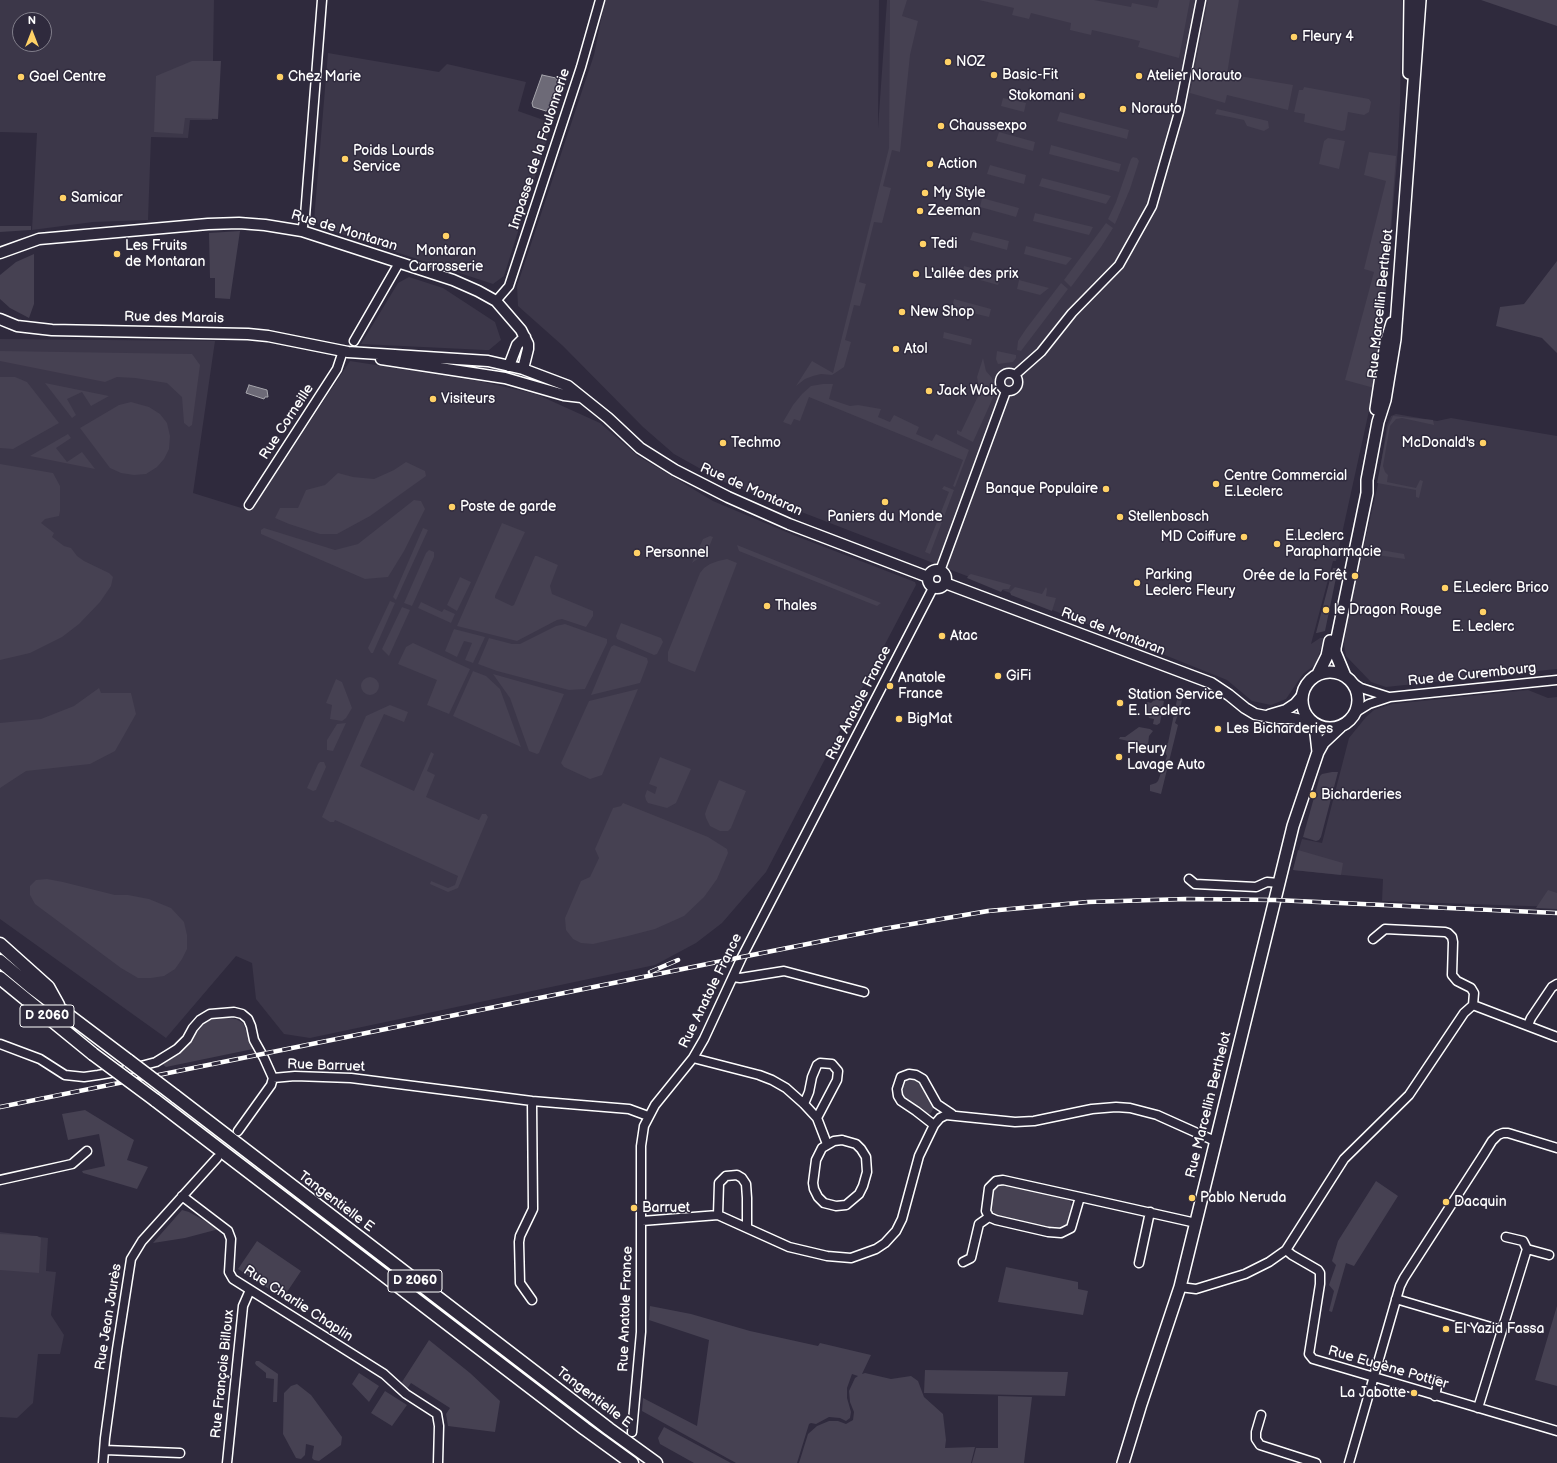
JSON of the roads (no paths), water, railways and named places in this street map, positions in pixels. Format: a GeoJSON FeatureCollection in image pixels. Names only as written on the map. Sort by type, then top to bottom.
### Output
{"type":"FeatureCollection","features":[{"type":"Feature","properties":{"kind":"main road","name":"Rue Marcellin Berthelot"},"geometry":{"type":"LineString","coordinates":[[1318,752],[1313,723],[1305,715],[1301,697],[1307,683],[1318,674],[1327,656],[1361,494],[1361,484],[1375,415],[1386,343],[1392,323],[1409,98],[1410,0]]}},
{"type":"Feature","properties":{"kind":"main road","name":"Rue Marcellin Berthelot"},"geometry":{"type":"LineString","coordinates":[[1123,1463],[1138,1410],[1180,1287],[1293,826],[1318,752],[1323,743],[1340,727],[1349,721],[1356,712],[1358,697],[1335,652],[1335,648],[1367,494],[1367,480],[1378,422],[1385,400],[1395,339],[1420,0]]}},
{"type":"Feature","properties":{"kind":"main road"},"geometry":{"type":"LineString","coordinates":[[1318,674],[1332,672],[1348,679]]}},
{"type":"Feature","properties":{"kind":"main road"},"geometry":{"type":"LineString","coordinates":[[1313,723],[1327,728],[1340,727]]}},
{"type":"Feature","properties":{"kind":"main road"},"geometry":{"type":"LineString","coordinates":[[0,944],[48,987],[61,1010]]}},
{"type":"Feature","properties":{"kind":"main road","name":"Tangentielle E"},"geometry":{"type":"LineString","coordinates":[[0,961],[61,1010],[654,1461]]}},
{"type":"Feature","properties":{"kind":"main road","name":"D 2060"},"geometry":{"type":"LineString","coordinates":[[0,978],[93,1054]]}},
{"type":"Feature","properties":{"kind":"main road"},"geometry":{"type":"LineString","coordinates":[[0,989],[55,1030],[93,1054]]}},
{"type":"Feature","properties":{"kind":"main road","name":"Tangentielle E"},"geometry":{"type":"LineString","coordinates":[[93,1054],[560,1410],[632,1463]]}},
{"type":"Feature","properties":{"kind":"street"},"geometry":{"type":"LineString","coordinates":[[302,231],[305,216],[322,0]]}},
{"type":"Feature","properties":{"kind":"street","name":"Impasse de la Foulonnerie"},"geometry":{"type":"LineString","coordinates":[[496,301],[509,286],[581,68],[600,0]]}},
{"type":"Feature","properties":{"kind":"street"},"geometry":{"type":"LineString","coordinates":[[1015,375],[1041,352],[1068,317],[1119,265],[1152,206],[1178,112],[1202,0]]}},
{"type":"Feature","properties":{"kind":"street","name":"Rue de Montaran"},"geometry":{"type":"LineString","coordinates":[[0,253],[39,239],[208,224],[239,223],[265,225],[302,231],[453,280],[496,301],[525,337]]}},
{"type":"Feature","properties":{"kind":"street","name":"Rue de Montaran"},"geometry":{"type":"LineString","coordinates":[[0,260],[12,249]]}},
{"type":"Feature","properties":{"kind":"street"},"geometry":{"type":"LineString","coordinates":[[354,341],[399,263]]}},
{"type":"Feature","properties":{"kind":"street","name":"Rue des Marais"},"geometry":{"type":"LineString","coordinates":[[0,319],[17,326],[52,330],[240,333],[268,336],[386,360],[483,374]]}},
{"type":"Feature","properties":{"kind":"street"},"geometry":{"type":"LineString","coordinates":[[509,366],[517,345],[525,337]]}},
{"type":"Feature","properties":{"kind":"street"},"geometry":{"type":"LineString","coordinates":[[523,369],[528,349],[525,337]]}},
{"type":"Feature","properties":{"kind":"street","name":"Rue des Marais"},"geometry":{"type":"LineString","coordinates":[[346,351],[488,361]]}},
{"type":"Feature","properties":{"kind":"street","name":"Rue Corneille"},"geometry":{"type":"LineString","coordinates":[[249,505],[337,369],[346,351]]}},
{"type":"Feature","properties":{"kind":"street","name":"Rue de Montaran"},"geometry":{"type":"LineString","coordinates":[[488,361],[523,369],[568,386],[608,418],[640,448],[675,470],[732,499],[789,524],[928,577]]}},
{"type":"Feature","properties":{"kind":"street"},"geometry":{"type":"LineString","coordinates":[[1006,373],[1015,375],[1018,380],[1017,386],[1011,391],[1006,391],[1000,385],[1001,376],[1006,373]]}},
{"type":"Feature","properties":{"kind":"street","name":"Rue de Montaran"},"geometry":{"type":"LineString","coordinates":[[483,374],[520,381],[564,395],[581,397]]}},
{"type":"Feature","properties":{"kind":"street"},"geometry":{"type":"LineString","coordinates":[[940,571],[1006,391]]}},
{"type":"Feature","properties":{"kind":"street"},"geometry":{"type":"LineString","coordinates":[[934,570],[940,571],[945,574],[945,583],[939,588],[933,588],[928,582],[928,577],[934,570]]}},
{"type":"Feature","properties":{"kind":"street","name":"Rue de Montaran"},"geometry":{"type":"LineString","coordinates":[[945,583],[1210,683],[1255,714],[1275,718],[1292,718],[1313,723]]}},
{"type":"Feature","properties":{"kind":"street","name":"Rue Anatole France"},"geometry":{"type":"LineString","coordinates":[[632,1432],[641,1332],[641,1146],[644,1126],[648,1116],[663,1094],[693,1058],[712,1023],[749,944],[933,588]]}},
{"type":"Feature","properties":{"kind":"street","name":"Rue de Curembourg"},"geometry":{"type":"LineString","coordinates":[[1348,679],[1360,688],[1390,697]]}},
{"type":"Feature","properties":{"kind":"street","name":"Rue de Curembourg"},"geometry":{"type":"LineString","coordinates":[[1356,712],[1369,704],[1390,697],[1557,680]]}},
{"type":"Feature","properties":{"kind":"street"},"geometry":{"type":"LineString","coordinates":[[1266,716],[1286,710],[1295,704],[1301,697]]}},
{"type":"Feature","properties":{"kind":"street"},"geometry":{"type":"LineString","coordinates":[[1189,879],[1195,884],[1256,887],[1267,882],[1279,883]]}},
{"type":"Feature","properties":{"kind":"street"},"geometry":{"type":"LineString","coordinates":[[1180,1287],[1196,1289],[1245,1274],[1268,1262],[1286,1250],[1344,1159],[1409,1095],[1464,1013],[1473,1005],[1474,994],[1471,988],[1457,981],[1452,975],[1453,942],[1452,937],[1448,933],[1385,929],[1373,939]]}},
{"type":"Feature","properties":{"kind":"street"},"geometry":{"type":"LineString","coordinates":[[733,977],[740,978],[784,971],[864,992]]}},
{"type":"Feature","properties":{"kind":"street"},"geometry":{"type":"LineString","coordinates":[[1528,1025],[1531,1018],[1552,987],[1557,984]]}},
{"type":"Feature","properties":{"kind":"street"},"geometry":{"type":"LineString","coordinates":[[1473,1005],[1557,1036]]}},
{"type":"Feature","properties":{"kind":"street","name":"Rue Barruet"},"geometry":{"type":"LineString","coordinates":[[0,1044],[40,1059],[65,1074],[84,1077],[122,1071],[156,1062],[177,1049],[187,1039],[193,1028],[200,1020],[210,1014],[234,1012],[242,1014],[248,1019],[254,1040],[273,1078],[295,1076],[351,1078],[532,1101],[629,1109],[648,1116]]}},
{"type":"Feature","properties":{"kind":"street"},"geometry":{"type":"LineString","coordinates":[[693,1058],[759,1075],[786,1088],[817,1118],[827,1144]]}},
{"type":"Feature","properties":{"kind":"street"},"geometry":{"type":"LineString","coordinates":[[804,1104],[809,1092],[816,1065],[826,1062],[836,1068],[838,1076],[837,1080],[817,1118]]}},
{"type":"Feature","properties":{"kind":"street"},"geometry":{"type":"LineString","coordinates":[[934,1125],[901,1101],[897,1090],[901,1076],[916,1074],[923,1079],[938,1104],[952,1114]]}},
{"type":"Feature","properties":{"kind":"street"},"geometry":{"type":"LineString","coordinates":[[238,1132],[271,1086],[273,1078]]}},
{"type":"Feature","properties":{"kind":"street"},"geometry":{"type":"LineString","coordinates":[[532,1101],[533,1209],[520,1236],[519,1242],[520,1283],[532,1300]]}},
{"type":"Feature","properties":{"kind":"street"},"geometry":{"type":"LineString","coordinates":[[642,1221],[718,1215],[789,1246],[827,1256],[851,1258],[876,1250],[892,1237],[902,1219],[919,1156],[934,1125],[940,1118],[946,1115],[952,1114],[1014,1122],[1034,1121],[1092,1108],[1130,1108],[1157,1115],[1215,1141]]}},
{"type":"Feature","properties":{"kind":"street"},"geometry":{"type":"LineString","coordinates":[[1349,1463],[1396,1299],[1404,1278],[1484,1154],[1498,1135],[1503,1133],[1508,1133],[1557,1148]]}},
{"type":"Feature","properties":{"kind":"street"},"geometry":{"type":"LineString","coordinates":[[834,1141],[849,1141],[862,1149],[866,1157],[866,1172],[860,1194],[846,1205],[836,1206],[824,1202],[818,1197],[814,1189],[813,1183],[816,1160],[819,1152],[827,1144],[834,1141]]}},
{"type":"Feature","properties":{"kind":"street"},"geometry":{"type":"LineString","coordinates":[[0,1180],[72,1164],[87,1150]]}},
{"type":"Feature","properties":{"kind":"street","name":"Rue Jean Jaurès"},"geometry":{"type":"LineString","coordinates":[[104,1463],[105,1438],[131,1259],[135,1250],[142,1241],[217,1158]]}},
{"type":"Feature","properties":{"kind":"street"},"geometry":{"type":"LineString","coordinates":[[718,1215],[719,1183],[726,1176],[737,1176],[742,1178],[746,1184],[748,1198],[747,1227]]}},
{"type":"Feature","properties":{"kind":"street"},"geometry":{"type":"LineString","coordinates":[[1080,1197],[1070,1228],[1061,1233],[996,1220],[989,1217],[986,1211],[989,1188],[996,1181],[1003,1180],[1150,1212],[1196,1223]]}},
{"type":"Feature","properties":{"kind":"street","name":"Rue Charlie Chaplin"},"geometry":{"type":"LineString","coordinates":[[182,1196],[228,1231],[231,1238],[229,1272],[233,1278],[384,1374],[406,1394],[437,1414],[439,1426],[438,1463]]}},
{"type":"Feature","properties":{"kind":"street"},"geometry":{"type":"LineString","coordinates":[[1140,1263],[1150,1212]]}},
{"type":"Feature","properties":{"kind":"street"},"geometry":{"type":"LineString","coordinates":[[963,1262],[971,1258],[978,1224],[989,1217]]}},
{"type":"Feature","properties":{"kind":"street"},"geometry":{"type":"LineString","coordinates":[[1478,1408],[1527,1249],[1523,1241],[1506,1236]]}},
{"type":"Feature","properties":{"kind":"street"},"geometry":{"type":"LineString","coordinates":[[1527,1249],[1549,1256]]}},
{"type":"Feature","properties":{"kind":"street","name":"Rue Eugène Pottier"},"geometry":{"type":"LineString","coordinates":[[1286,1250],[1318,1270],[1320,1273],[1320,1284],[1310,1357],[1374,1378],[1557,1431]]}},
{"type":"Feature","properties":{"kind":"street","name":"Rue François Billoux"},"geometry":{"type":"LineString","coordinates":[[227,1463],[243,1306],[250,1290]]}},
{"type":"Feature","properties":{"kind":"street"},"geometry":{"type":"LineString","coordinates":[[1396,1299],[1501,1330]]}},
{"type":"Feature","properties":{"kind":"street"},"geometry":{"type":"LineString","coordinates":[[1435,1396],[1438,1382]]}},
{"type":"Feature","properties":{"kind":"street"},"geometry":{"type":"LineString","coordinates":[[1261,1414],[1256,1432],[1256,1439],[1260,1445],[1316,1463]]}},
{"type":"Feature","properties":{"kind":"street"},"geometry":{"type":"LineString","coordinates":[[105,1450],[180,1453]]}},
{"type":"Feature","properties":{"kind":"railway"},"geometry":{"type":"LineString","coordinates":[[0,1107],[883,929],[988,911],[1088,902],[1186,899],[1275,900],[1557,913]]}},
{"type":"Feature","properties":{"kind":"railway"},"geometry":{"type":"LineString","coordinates":[[650,972],[678,960]]}},
{"type":"Feature","properties":{"kind":"place","name":"Fleury 4"},"geometry":{"type":"Point","coordinates":[1294,37]}},
{"type":"Feature","properties":{"kind":"place","name":"NOZ"},"geometry":{"type":"Point","coordinates":[948,62]}},
{"type":"Feature","properties":{"kind":"place","name":"Basic-Fit"},"geometry":{"type":"Point","coordinates":[994,75]}},
{"type":"Feature","properties":{"kind":"place","name":"Atelier Norauto"},"geometry":{"type":"Point","coordinates":[1139,76]}},
{"type":"Feature","properties":{"kind":"place","name":"Gael Centre"},"geometry":{"type":"Point","coordinates":[21,77]}},
{"type":"Feature","properties":{"kind":"place","name":"Chez Marie"},"geometry":{"type":"Point","coordinates":[280,77]}},
{"type":"Feature","properties":{"kind":"place","name":"Stokomani"},"geometry":{"type":"Point","coordinates":[1082,96]}},
{"type":"Feature","properties":{"kind":"place","name":"Norauto"},"geometry":{"type":"Point","coordinates":[1123,109]}},
{"type":"Feature","properties":{"kind":"place","name":"Chaussexpo"},"geometry":{"type":"Point","coordinates":[941,126]}},
{"type":"Feature","properties":{"kind":"place","name":"Poids Lourds Service"},"geometry":{"type":"Point","coordinates":[345,159]}},
{"type":"Feature","properties":{"kind":"place","name":"Action"},"geometry":{"type":"Point","coordinates":[930,164]}},
{"type":"Feature","properties":{"kind":"place","name":"My Style"},"geometry":{"type":"Point","coordinates":[925,193]}},
{"type":"Feature","properties":{"kind":"place","name":"Samicar"},"geometry":{"type":"Point","coordinates":[63,198]}},
{"type":"Feature","properties":{"kind":"place","name":"Zeeman"},"geometry":{"type":"Point","coordinates":[920,211]}},
{"type":"Feature","properties":{"kind":"place","name":"Montaran Carrosserie"},"geometry":{"type":"Point","coordinates":[446,236]}},
{"type":"Feature","properties":{"kind":"place","name":"Tedi"},"geometry":{"type":"Point","coordinates":[923,244]}},
{"type":"Feature","properties":{"kind":"place","name":"Les Fruits de Montaran"},"geometry":{"type":"Point","coordinates":[117,254]}},
{"type":"Feature","properties":{"kind":"place","name":"L'allée des prix"},"geometry":{"type":"Point","coordinates":[916,274]}},
{"type":"Feature","properties":{"kind":"place","name":"New Shop"},"geometry":{"type":"Point","coordinates":[902,312]}},
{"type":"Feature","properties":{"kind":"place","name":"Atol"},"geometry":{"type":"Point","coordinates":[896,349]}},
{"type":"Feature","properties":{"kind":"place","name":"Jack Wok"},"geometry":{"type":"Point","coordinates":[929,391]}},
{"type":"Feature","properties":{"kind":"place","name":"Visiteurs"},"geometry":{"type":"Point","coordinates":[433,399]}},
{"type":"Feature","properties":{"kind":"place","name":"Techmo"},"geometry":{"type":"Point","coordinates":[723,443]}},
{"type":"Feature","properties":{"kind":"place","name":"McDonald's"},"geometry":{"type":"Point","coordinates":[1483,443]}},
{"type":"Feature","properties":{"kind":"place","name":"Centre Commercial E.Leclerc"},"geometry":{"type":"Point","coordinates":[1216,484]}},
{"type":"Feature","properties":{"kind":"place","name":"Banque Populaire"},"geometry":{"type":"Point","coordinates":[1106,489]}},
{"type":"Feature","properties":{"kind":"place","name":"Paniers du Monde"},"geometry":{"type":"Point","coordinates":[885,502]}},
{"type":"Feature","properties":{"kind":"place","name":"Poste de garde"},"geometry":{"type":"Point","coordinates":[452,507]}},
{"type":"Feature","properties":{"kind":"place","name":"Stellenbosch"},"geometry":{"type":"Point","coordinates":[1120,517]}},
{"type":"Feature","properties":{"kind":"place","name":"MD Coiffure"},"geometry":{"type":"Point","coordinates":[1244,537]}},
{"type":"Feature","properties":{"kind":"place","name":"E.Leclerc Parapharmacie"},"geometry":{"type":"Point","coordinates":[1277,544]}},
{"type":"Feature","properties":{"kind":"place","name":"Personnel"},"geometry":{"type":"Point","coordinates":[637,553]}},
{"type":"Feature","properties":{"kind":"place","name":"Orée de la Forêt"},"geometry":{"type":"Point","coordinates":[1355,576]}},
{"type":"Feature","properties":{"kind":"place","name":"Parking Leclerc Fleury"},"geometry":{"type":"Point","coordinates":[1137,583]}},
{"type":"Feature","properties":{"kind":"place","name":"E.Leclerc Brico"},"geometry":{"type":"Point","coordinates":[1445,588]}},
{"type":"Feature","properties":{"kind":"place","name":"Thales"},"geometry":{"type":"Point","coordinates":[767,606]}},
{"type":"Feature","properties":{"kind":"place","name":"le Dragon Rouge"},"geometry":{"type":"Point","coordinates":[1326,610]}},
{"type":"Feature","properties":{"kind":"place","name":"E. Leclerc"},"geometry":{"type":"Point","coordinates":[1483,612]}},
{"type":"Feature","properties":{"kind":"place","name":"Atac"},"geometry":{"type":"Point","coordinates":[942,636]}},
{"type":"Feature","properties":{"kind":"place","name":"GiFi"},"geometry":{"type":"Point","coordinates":[998,676]}},
{"type":"Feature","properties":{"kind":"place","name":"Anatole France"},"geometry":{"type":"Point","coordinates":[890,686]}},
{"type":"Feature","properties":{"kind":"place","name":"Station Service E. Leclerc"},"geometry":{"type":"Point","coordinates":[1120,703]}},
{"type":"Feature","properties":{"kind":"place","name":"BigMat"},"geometry":{"type":"Point","coordinates":[899,719]}},
{"type":"Feature","properties":{"kind":"place","name":"Les Bicharderies"},"geometry":{"type":"Point","coordinates":[1218,729]}},
{"type":"Feature","properties":{"kind":"place","name":"Fleury Lavage Auto"},"geometry":{"type":"Point","coordinates":[1119,757]}},
{"type":"Feature","properties":{"kind":"place","name":"Bicharderies"},"geometry":{"type":"Point","coordinates":[1313,795]}},
{"type":"Feature","properties":{"kind":"place","name":"Pablo Neruda"},"geometry":{"type":"Point","coordinates":[1192,1198]}},
{"type":"Feature","properties":{"kind":"place","name":"Dacquin"},"geometry":{"type":"Point","coordinates":[1446,1202]}},
{"type":"Feature","properties":{"kind":"place","name":"Barruet"},"geometry":{"type":"Point","coordinates":[634,1208]}},
{"type":"Feature","properties":{"kind":"place","name":"El Yazid Fassa"},"geometry":{"type":"Point","coordinates":[1446,1329]}},
{"type":"Feature","properties":{"kind":"place","name":"La Jabotte"},"geometry":{"type":"Point","coordinates":[1414,1393]}}]}
